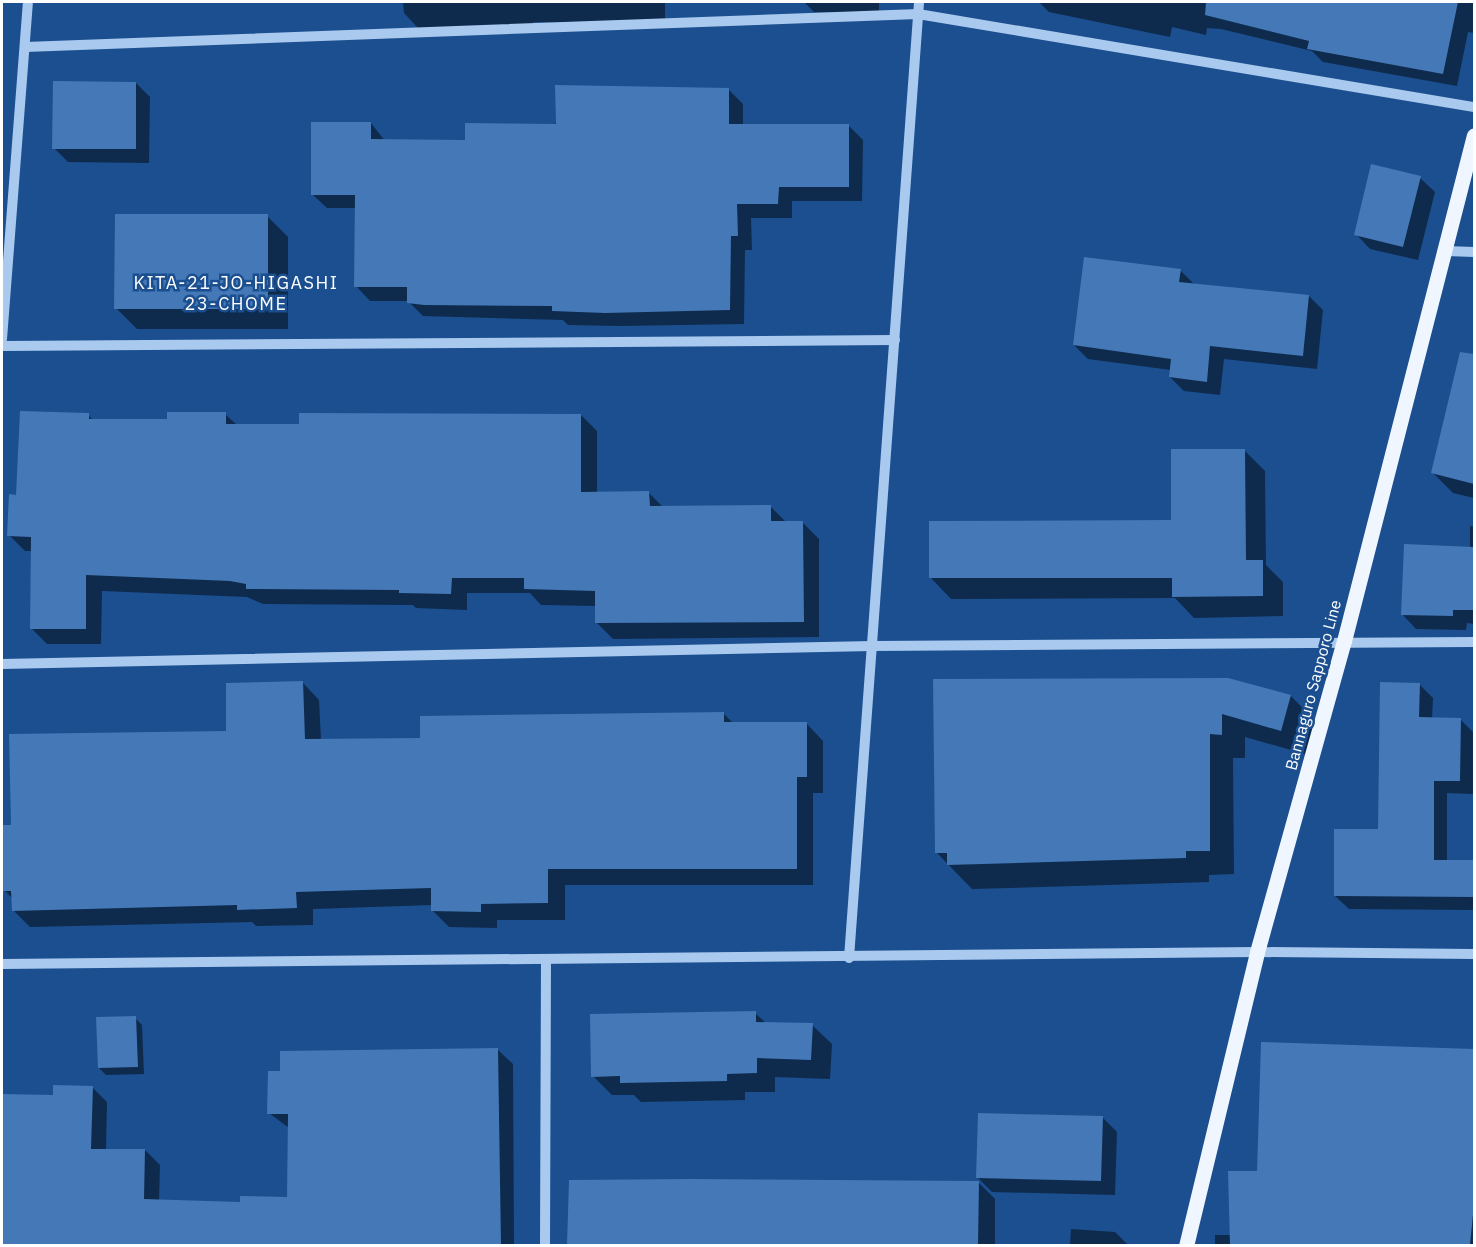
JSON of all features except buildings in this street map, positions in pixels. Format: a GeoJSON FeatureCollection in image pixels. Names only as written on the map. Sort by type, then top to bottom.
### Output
{"type":"FeatureCollection","features":[{"type":"Feature","properties":{"kind":"main road","name":"Bannaguro Sapporo Line"},"geometry":{"type":"LineString","coordinates":[[1186,1245],[1257,952],[1344,641],[1474,135]]}},
{"type":"Feature","properties":{"kind":"street"},"geometry":{"type":"LineString","coordinates":[[2,339],[28,2]]}},
{"type":"Feature","properties":{"kind":"street"},"geometry":{"type":"LineString","coordinates":[[849,958],[919,2]]}},
{"type":"Feature","properties":{"kind":"street"},"geometry":{"type":"LineString","coordinates":[[25,47],[918,14],[1474,107]]}},
{"type":"Feature","properties":{"kind":"street"},"geometry":{"type":"LineString","coordinates":[[1446,251],[1474,252]]}},
{"type":"Feature","properties":{"kind":"street"},"geometry":{"type":"LineString","coordinates":[[2,346],[895,340]]}},
{"type":"Feature","properties":{"kind":"street"},"geometry":{"type":"LineString","coordinates":[[2,664],[873,646],[1344,641],[1474,642]]}},
{"type":"Feature","properties":{"kind":"street"},"geometry":{"type":"LineString","coordinates":[[2,964],[849,958],[1257,952],[1474,954]]}},
{"type":"Feature","properties":{"kind":"street"},"geometry":{"type":"LineString","coordinates":[[545,1245],[546,960]]}},
{"type":"Feature","properties":{"kind":"district","name":"KITA-21-JO-HIGASHI 23-CHOME"},"geometry":{"type":"Point","coordinates":[236,294]}}]}
